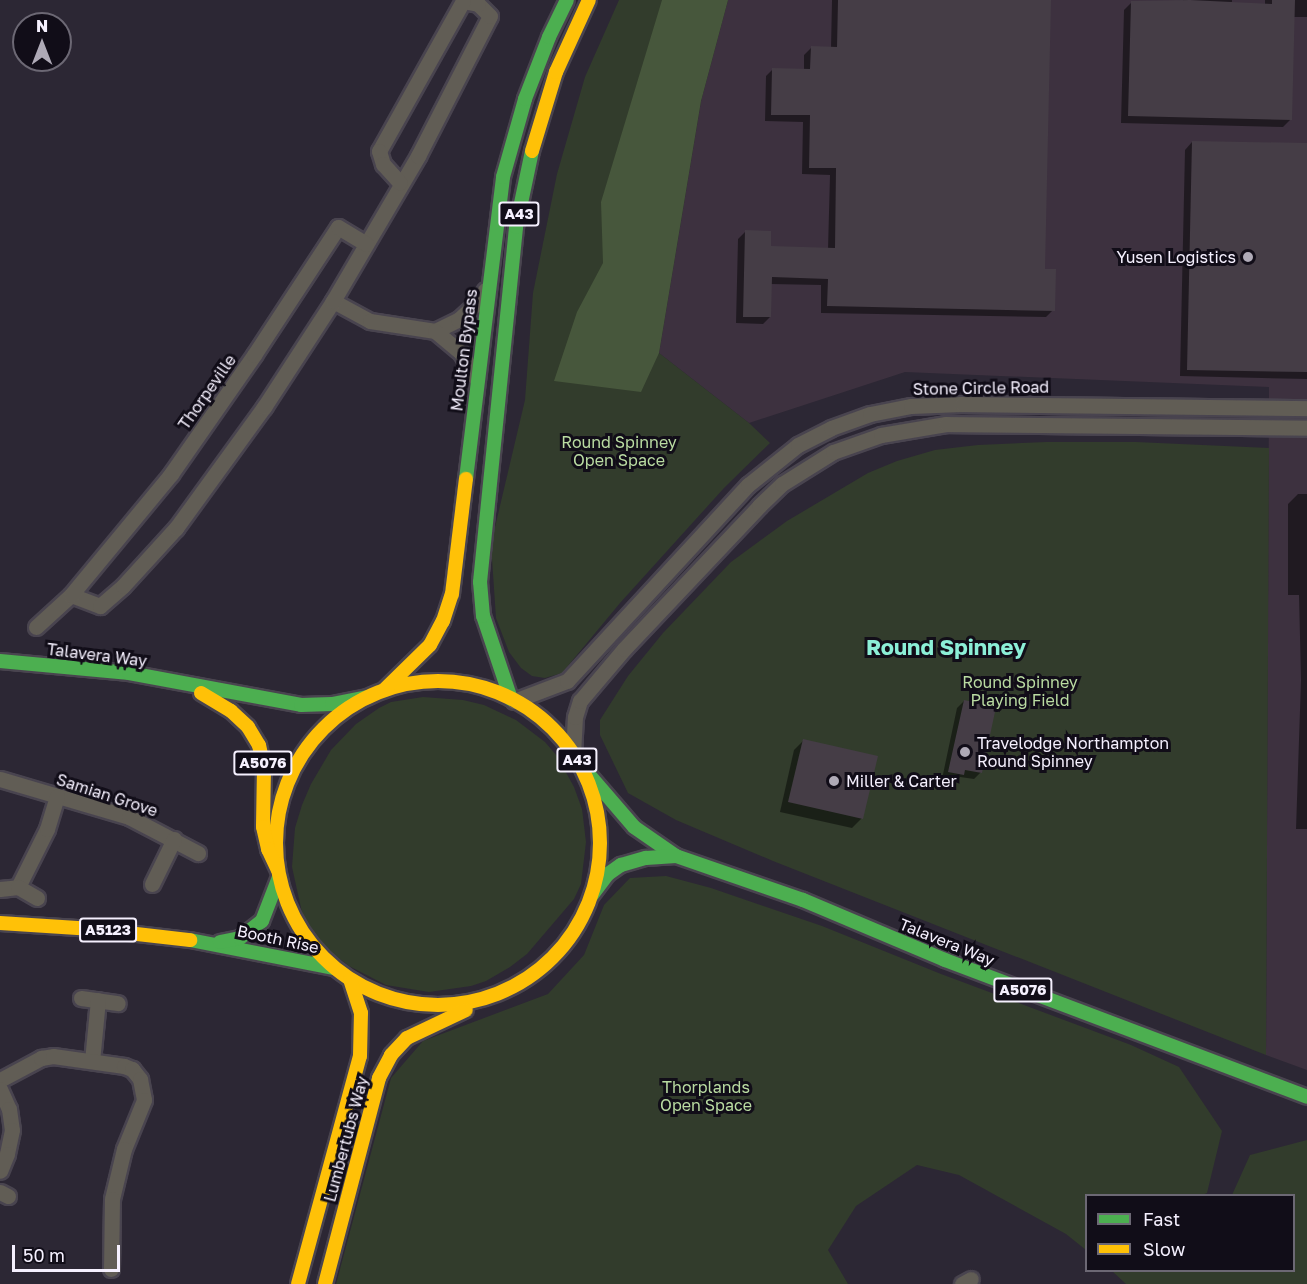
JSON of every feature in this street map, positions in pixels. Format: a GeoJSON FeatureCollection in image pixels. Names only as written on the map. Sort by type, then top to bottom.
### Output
{"type":"FeatureCollection","features":[{"type":"Feature","properties":{"kind":"main road","name":"Moulton Bypass"},"geometry":{"type":"LineString","coordinates":[[383,691],[430,645],[443,621],[452,594],[503,177],[525,99],[567,0]]}},
{"type":"Feature","properties":{"kind":"main road","name":"A43"},"geometry":{"type":"LineString","coordinates":[[513,700],[483,616],[480,582],[516,227],[534,140],[556,72],[589,0]]}},
{"type":"Feature","properties":{"kind":"main road","name":"Talavera Way"},"geometry":{"type":"LineString","coordinates":[[0,661],[129,673],[301,705],[332,704],[368,697]]}},
{"type":"Feature","properties":{"kind":"main road","name":"A43"},"geometry":{"type":"LineString","coordinates":[[435,681],[461,683],[513,700],[547,724],[576,759],[589,783],[599,827],[599,861],[592,895],[577,927],[555,955],[528,978],[497,994],[467,1003],[437,1005],[416,1004],[377,994],[350,980],[334,968],[298,927],[286,903],[278,873],[275,844],[277,818],[294,769],[308,747],[325,727],[368,697],[383,691],[435,681]]}},
{"type":"Feature","properties":{"kind":"main road","name":"Talavera Way"},"geometry":{"type":"LineString","coordinates":[[190,686],[231,711],[248,727],[259,745],[264,768],[263,827],[268,849],[278,873]]}},
{"type":"Feature","properties":{"kind":"main road","name":"Talavera Way"},"geometry":{"type":"LineString","coordinates":[[576,759],[634,827],[676,856],[803,900],[945,960],[1307,1097]]}},
{"type":"Feature","properties":{"kind":"main road","name":"Talavera Way"},"geometry":{"type":"LineString","coordinates":[[592,895],[608,874],[621,865],[646,858],[676,856]]}},
{"type":"Feature","properties":{"kind":"main road","name":"Booth Rise"},"geometry":{"type":"LineString","coordinates":[[215,943],[240,938],[251,932],[262,921],[269,908],[278,873]]}},
{"type":"Feature","properties":{"kind":"main road","name":"Booth Rise"},"geometry":{"type":"LineString","coordinates":[[0,923],[93,929],[215,943],[334,968]]}},
{"type":"Feature","properties":{"kind":"main road","name":"Lumbertubs Way"},"geometry":{"type":"LineString","coordinates":[[298,1284],[360,1056],[361,1013],[350,980]]}},
{"type":"Feature","properties":{"kind":"main road","name":"Lumbertubs Way"},"geometry":{"type":"LineString","coordinates":[[325,1284],[379,1078],[391,1055],[407,1038],[497,994]]}},
{"type":"Feature","properties":{"kind":"street"},"geometry":{"type":"LineString","coordinates":[[71,595],[100,606],[123,586],[176,528],[253,423],[333,301],[423,145],[490,16],[478,4],[463,1],[379,151],[383,164],[400,183]]}},
{"type":"Feature","properties":{"kind":"street","name":"Thorpeville"},"geometry":{"type":"LineString","coordinates":[[36,627],[71,595],[171,474],[254,355],[338,227],[366,244]]}},
{"type":"Feature","properties":{"kind":"street"},"geometry":{"type":"LineString","coordinates":[[435,331],[458,320],[476,304],[489,283]]}},
{"type":"Feature","properties":{"kind":"street"},"geometry":{"type":"LineString","coordinates":[[333,301],[370,321],[435,331],[460,353],[477,380]]}},
{"type":"Feature","properties":{"kind":"street","name":"Stone Circle Road"},"geometry":{"type":"LineString","coordinates":[[513,700],[567,681],[748,485],[798,445],[831,428],[870,414],[901,408],[962,404],[1307,408]]}},
{"type":"Feature","properties":{"kind":"street"},"geometry":{"type":"LineString","coordinates":[[576,759],[575,717],[580,701],[624,649],[759,506],[782,484],[833,452],[881,435],[946,424],[1307,428]]}},
{"type":"Feature","properties":{"kind":"street","name":"Samian Grove"},"geometry":{"type":"LineString","coordinates":[[0,779],[129,818],[198,853]]}},
{"type":"Feature","properties":{"kind":"street"},"geometry":{"type":"LineString","coordinates":[[18,887],[48,829],[57,796]]}},
{"type":"Feature","properties":{"kind":"street"},"geometry":{"type":"LineString","coordinates":[[152,884],[174,839]]}},
{"type":"Feature","properties":{"kind":"street"},"geometry":{"type":"LineString","coordinates":[[0,889],[18,887],[37,898]]}},
{"type":"Feature","properties":{"kind":"street"},"geometry":{"type":"LineString","coordinates":[[81,998],[118,1003]]}},
{"type":"Feature","properties":{"kind":"street"},"geometry":{"type":"LineString","coordinates":[[92,1061],[98,1000]]}},
{"type":"Feature","properties":{"kind":"street"},"geometry":{"type":"LineString","coordinates":[[0,1080],[41,1058],[116,1064],[132,1069],[140,1079],[144,1093],[143,1106],[124,1149],[115,1184],[111,1269]]}},
{"type":"Feature","properties":{"kind":"street"},"geometry":{"type":"LineString","coordinates":[[0,1089],[9,1109],[12,1130],[7,1154],[0,1171]]}},
{"type":"Feature","properties":{"kind":"shaded area"},"geometry":{"type":"Polygon","coordinates":[[[728,0],[1307,0],[1307,1070],[1266,1055],[1269,387],[905,372],[749,423],[659,353],[701,101],[728,0]]]}},
{"type":"Feature","properties":{"kind":"green space","name":"Round Spinney Open Space"},"geometry":{"type":"Polygon","coordinates":[[[619,0],[728,0],[701,101],[659,353],[749,423],[770,443],[724,488],[620,603],[562,673],[545,678],[532,676],[521,668],[509,652],[496,618],[491,544],[525,400],[533,293],[557,174],[585,77],[619,0]]]}},
{"type":"Feature","properties":{"kind":"green space"},"geometry":{"type":"Polygon","coordinates":[[[662,0],[728,0],[701,101],[659,353],[641,392],[554,381],[577,312],[603,263],[601,202],[662,0]]]}},
{"type":"Feature","properties":{"kind":"green space","name":"Round Spinney Playing Field"},"geometry":{"type":"Polygon","coordinates":[[[1136,442],[1269,448],[1266,1055],[773,861],[676,820],[628,793],[600,735],[600,720],[628,676],[663,633],[731,562],[787,521],[868,473],[897,461],[935,450],[978,445],[1136,442]]]}},
{"type":"Feature","properties":{"kind":"green space"},"geometry":{"type":"Polygon","coordinates":[[[423,697],[463,700],[484,705],[516,720],[545,742],[557,756],[574,787],[582,809],[586,842],[581,884],[574,899],[527,954],[486,981],[471,986],[429,992],[386,985],[349,966],[333,954],[309,929],[303,917],[292,867],[295,828],[302,805],[311,784],[331,750],[356,724],[379,708],[391,702],[423,697]]]}},
{"type":"Feature","properties":{"kind":"green space","name":"Thorplands Open Space"},"geometry":{"type":"Polygon","coordinates":[[[666,876],[711,888],[822,926],[941,974],[1131,1045],[1179,1067],[1222,1131],[1207,1193],[1085,1194],[1085,1249],[1066,1234],[959,1175],[917,1165],[856,1206],[828,1250],[848,1284],[336,1284],[391,1078],[423,1041],[548,994],[584,955],[604,905],[630,878],[666,876]]]}},
{"type":"Feature","properties":{"kind":"green space"},"geometry":{"type":"Polygon","coordinates":[[[1307,1140],[1307,1284],[1126,1284],[1113,1272],[1295,1272],[1295,1194],[1232,1194],[1250,1155],[1307,1140]]]}},
{"type":"Feature","properties":{"kind":"building"},"geometry":{"type":"Polygon","coordinates":[[[838,0],[1051,0],[1045,269],[1056,269],[1055,311],[827,306],[828,279],[772,277],[771,317],[743,317],[745,230],[771,231],[771,246],[835,248],[836,168],[809,168],[810,115],[771,115],[772,68],[810,69],[811,46],[837,47],[838,0]]]}},
{"type":"Feature","properties":{"kind":"building"},"geometry":{"type":"Polygon","coordinates":[[[1190,0],[1272,4],[1272,0],[1295,0],[1292,120],[1128,116],[1131,1],[1190,0]]]}},
{"type":"Feature","properties":{"kind":"building","name":"Yusen Logistics"},"geometry":{"type":"Polygon","coordinates":[[[1192,141],[1307,143],[1307,372],[1187,370],[1192,141]]]}},
{"type":"Feature","properties":{"kind":"building"},"geometry":{"type":"Polygon","coordinates":[[[964,700],[996,707],[982,773],[965,770],[964,775],[948,772],[964,700]]]}},
{"type":"Feature","properties":{"kind":"building"},"geometry":{"type":"Polygon","coordinates":[[[803,739],[878,756],[863,819],[788,802],[803,739]]]}},
{"type":"Feature","properties":{"kind":"traffic: fast"},"geometry":{"type":"LineString","coordinates":[[466,479],[503,177],[525,99],[549,37],[567,0]]}},
{"type":"Feature","properties":{"kind":"traffic: fast"},"geometry":{"type":"LineString","coordinates":[[511,699],[483,616],[480,582],[516,227],[532,151]]}},
{"type":"Feature","properties":{"kind":"traffic: fast"},"geometry":{"type":"LineString","coordinates":[[0,661],[129,673],[301,705],[332,704],[368,697]]}},
{"type":"Feature","properties":{"kind":"traffic: fast"},"geometry":{"type":"LineString","coordinates":[[579,763],[634,827],[676,856],[803,900],[945,960],[1307,1097]]}},
{"type":"Feature","properties":{"kind":"traffic: fast"},"geometry":{"type":"LineString","coordinates":[[592,895],[608,874],[621,865],[646,858],[676,856]]}},
{"type":"Feature","properties":{"kind":"traffic: fast"},"geometry":{"type":"LineString","coordinates":[[220,942],[240,938],[262,921],[279,877]]}},
{"type":"Feature","properties":{"kind":"traffic: fast"},"geometry":{"type":"LineString","coordinates":[[190,940],[334,968]]}},
{"type":"Feature","properties":{"kind":"traffic: slow"},"geometry":{"type":"LineString","coordinates":[[532,151],[556,72],[589,0]]}},
{"type":"Feature","properties":{"kind":"traffic: slow"},"geometry":{"type":"LineString","coordinates":[[384,690],[430,645],[443,621],[452,594],[466,479]]}},
{"type":"Feature","properties":{"kind":"traffic: slow"},"geometry":{"type":"LineString","coordinates":[[438,681],[470,684],[514,700],[541,718],[563,740],[581,767],[593,796],[600,843],[597,875],[581,919],[563,946],[541,968],[514,986],[485,998],[438,1005],[406,1002],[362,986],[335,968],[313,946],[295,919],[283,890],[276,843],[279,811],[295,767],[313,740],[335,718],[362,700],[391,688],[438,681]]}},
{"type":"Feature","properties":{"kind":"traffic: slow"},"geometry":{"type":"LineString","coordinates":[[201,693],[231,711],[248,727],[259,745],[264,768],[263,827],[268,849],[278,870]]}},
{"type":"Feature","properties":{"kind":"traffic: slow"},"geometry":{"type":"LineString","coordinates":[[0,923],[93,929],[190,940]]}},
{"type":"Feature","properties":{"kind":"traffic: slow"},"geometry":{"type":"LineString","coordinates":[[298,1284],[360,1056],[361,1013],[350,980]]}},
{"type":"Feature","properties":{"kind":"traffic: slow"},"geometry":{"type":"LineString","coordinates":[[325,1284],[379,1078],[391,1055],[407,1038],[466,1010]]}},
{"type":"Feature","properties":{"kind":"place","name":"Yusen Logistics"},"geometry":{"type":"Point","coordinates":[1248,257]}},
{"type":"Feature","properties":{"kind":"place","name":"Travelodge Northampton Round Spinney"},"geometry":{"type":"Point","coordinates":[965,752]}},
{"type":"Feature","properties":{"kind":"place","name":"Miller & Carter"},"geometry":{"type":"Point","coordinates":[834,781]}},
{"type":"Feature","properties":{"kind":"district","name":"Round Spinney"},"geometry":{"type":"Point","coordinates":[946,647]}}]}
